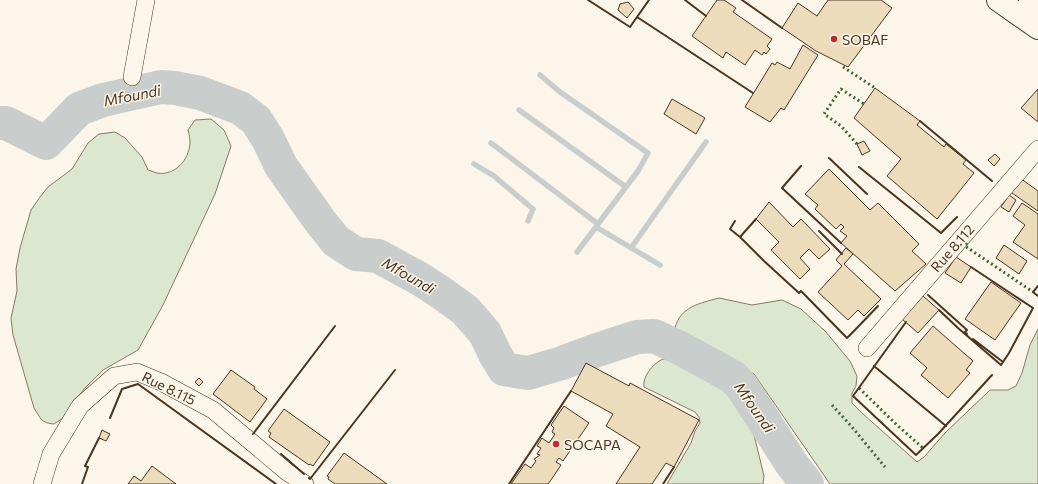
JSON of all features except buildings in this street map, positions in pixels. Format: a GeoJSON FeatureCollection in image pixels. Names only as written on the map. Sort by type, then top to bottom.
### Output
{"type":"FeatureCollection","features":[{"type":"Feature","properties":{"kind":"highway"},"geometry":{"type":"LineString","coordinates":[[998,0],[1038,28]]}},
{"type":"Feature","properties":{"kind":"highway"},"geometry":{"type":"LineString","coordinates":[[1030,0],[1038,6]]}},
{"type":"Feature","properties":{"kind":"street"},"geometry":{"type":"LineString","coordinates":[[132,77],[146,0]]}},
{"type":"Feature","properties":{"kind":"street","name":"Rue 8.112"},"geometry":{"type":"LineString","coordinates":[[867,348],[1038,149]]}},
{"type":"Feature","properties":{"kind":"street","name":"Rue 8.115"},"geometry":{"type":"LineString","coordinates":[[42,484],[51,454],[80,406],[114,376],[137,372],[161,382],[213,410],[287,472],[305,484]]}},
{"type":"Feature","properties":{"kind":"green space"},"geometry":{"type":"Polygon","coordinates":[[[211,119],[224,130],[231,146],[215,194],[163,305],[138,350],[103,370],[84,389],[63,418],[54,424],[46,423],[40,418],[34,408],[13,335],[11,318],[17,291],[16,269],[20,248],[31,210],[48,187],[72,169],[88,143],[99,134],[115,132],[125,138],[142,157],[148,170],[157,173],[164,173],[170,172],[180,166],[184,161],[190,143],[188,130],[195,120],[211,119]]]}},
{"type":"Feature","properties":{"kind":"green space"},"geometry":{"type":"Polygon","coordinates":[[[719,298],[752,305],[782,300],[801,309],[825,331],[850,361],[857,376],[856,386],[852,393],[852,403],[917,462],[924,457],[945,433],[990,390],[1008,390],[1016,386],[1022,373],[1030,345],[1038,329],[1038,484],[830,484],[754,374],[680,335],[675,328],[681,315],[686,311],[698,304],[719,298]]]}},
{"type":"Feature","properties":{"kind":"green space"},"geometry":{"type":"Polygon","coordinates":[[[668,359],[678,361],[688,366],[725,390],[731,396],[754,435],[764,476],[763,484],[667,484],[691,443],[695,431],[700,423],[699,417],[695,412],[644,387],[646,375],[655,364],[661,360],[668,359]]]}},
{"type":"Feature","properties":{"kind":"waterway"},"geometry":{"type":"LineString","coordinates":[[491,143],[598,224],[638,171],[648,153],[560,92],[540,75]]}},
{"type":"Feature","properties":{"kind":"waterway","name":"Mfoundi"},"geometry":{"type":"LineString","coordinates":[[0,123],[6,123],[46,143],[79,109],[103,100],[161,87],[200,93],[240,108],[256,120],[268,139],[281,166],[336,241],[356,254],[378,256],[420,279],[465,310],[485,333],[504,369],[528,373],[637,337],[654,336],[680,348],[733,377],[743,388],[791,463],[807,484]]}},
{"type":"Feature","properties":{"kind":"waterway"},"geometry":{"type":"LineString","coordinates":[[519,110],[626,187]]}},
{"type":"Feature","properties":{"kind":"waterway"},"geometry":{"type":"LineString","coordinates":[[631,248],[706,142]]}},
{"type":"Feature","properties":{"kind":"waterway"},"geometry":{"type":"LineString","coordinates":[[474,164],[494,176],[533,209],[528,221]]}},
{"type":"Feature","properties":{"kind":"waterway"},"geometry":{"type":"LineString","coordinates":[[577,252],[596,227],[660,265]]}},
{"type":"Feature","properties":{"kind":"hedge"},"geometry":{"type":"LineString","coordinates":[[843,67],[875,88]]}},
{"type":"Feature","properties":{"kind":"hedge"},"geometry":{"type":"LineString","coordinates":[[857,144],[841,126],[824,114],[841,89],[864,104]]}},
{"type":"Feature","properties":{"kind":"hedge"},"geometry":{"type":"LineString","coordinates":[[967,243],[965,246],[1033,292]]}},
{"type":"Feature","properties":{"kind":"hedge"},"geometry":{"type":"LineString","coordinates":[[859,388],[923,448]]}},
{"type":"Feature","properties":{"kind":"hedge"},"geometry":{"type":"LineString","coordinates":[[832,405],[885,467]]}},
{"type":"Feature","properties":{"kind":"wall"},"geometry":{"type":"LineString","coordinates":[[588,0],[630,27],[649,0]]}},
{"type":"Feature","properties":{"kind":"wall"},"geometry":{"type":"LineString","coordinates":[[685,0],[706,16]]}},
{"type":"Feature","properties":{"kind":"wall"},"geometry":{"type":"LineString","coordinates":[[742,0],[782,28]]}},
{"type":"Feature","properties":{"kind":"wall"},"geometry":{"type":"LineString","coordinates":[[637,17],[753,93]]}},
{"type":"Feature","properties":{"kind":"wall"},"geometry":{"type":"LineString","coordinates":[[920,121],[992,181]]}},
{"type":"Feature","properties":{"kind":"wall"},"geometry":{"type":"LineString","coordinates":[[829,158],[867,194]]}},
{"type":"Feature","properties":{"kind":"wall"},"geometry":{"type":"LineString","coordinates":[[801,166],[782,188],[841,243]]}},
{"type":"Feature","properties":{"kind":"wall"},"geometry":{"type":"LineString","coordinates":[[859,167],[941,233],[957,217]]}},
{"type":"Feature","properties":{"kind":"wall"},"geometry":{"type":"LineString","coordinates":[[735,221],[730,229],[740,237],[756,219]]}},
{"type":"Feature","properties":{"kind":"wall"},"geometry":{"type":"LineString","coordinates":[[819,231],[842,254]]}},
{"type":"Feature","properties":{"kind":"wall"},"geometry":{"type":"LineString","coordinates":[[740,237],[799,293],[801,291],[847,338],[878,306]]}},
{"type":"Feature","properties":{"kind":"wall"},"geometry":{"type":"LineString","coordinates":[[939,310],[1001,365],[1033,308],[971,267]]}},
{"type":"Feature","properties":{"kind":"wall"},"geometry":{"type":"LineString","coordinates":[[1038,286],[1033,292],[1038,296]]}},
{"type":"Feature","properties":{"kind":"wall"},"geometry":{"type":"LineString","coordinates":[[928,295],[967,330],[965,332],[967,334]]}},
{"type":"Feature","properties":{"kind":"wall"},"geometry":{"type":"LineString","coordinates":[[906,322],[853,396],[916,455],[938,434],[992,375]]}},
{"type":"Feature","properties":{"kind":"wall"},"geometry":{"type":"LineString","coordinates":[[253,434],[335,326]]}},
{"type":"Feature","properties":{"kind":"wall"},"geometry":{"type":"LineString","coordinates":[[973,339],[1003,362]]}},
{"type":"Feature","properties":{"kind":"wall"},"geometry":{"type":"LineString","coordinates":[[874,366],[946,426]]}},
{"type":"Feature","properties":{"kind":"wall"},"geometry":{"type":"LineString","coordinates":[[309,478],[310,479],[395,370]]}},
{"type":"Feature","properties":{"kind":"wall"},"geometry":{"type":"LineString","coordinates":[[110,418],[122,389],[138,384],[276,484]]}},
{"type":"Feature","properties":{"kind":"wall"},"geometry":{"type":"LineString","coordinates":[[509,484],[571,391]]}},
{"type":"Feature","properties":{"kind":"wall"},"geometry":{"type":"LineString","coordinates":[[82,484],[88,467],[85,466],[99,438]]}},
{"type":"Feature","properties":{"kind":"wall"},"geometry":{"type":"LineString","coordinates":[[281,454],[304,474]]}},
{"type":"Feature","properties":{"kind":"wall"},"geometry":{"type":"LineString","coordinates":[[663,484],[674,467]]}},
{"type":"Feature","properties":{"kind":"place","name":"SOBAF"},"geometry":{"type":"Point","coordinates":[834,39]}},
{"type":"Feature","properties":{"kind":"place","name":"SOCAPA"},"geometry":{"type":"Point","coordinates":[556,444]}}]}
